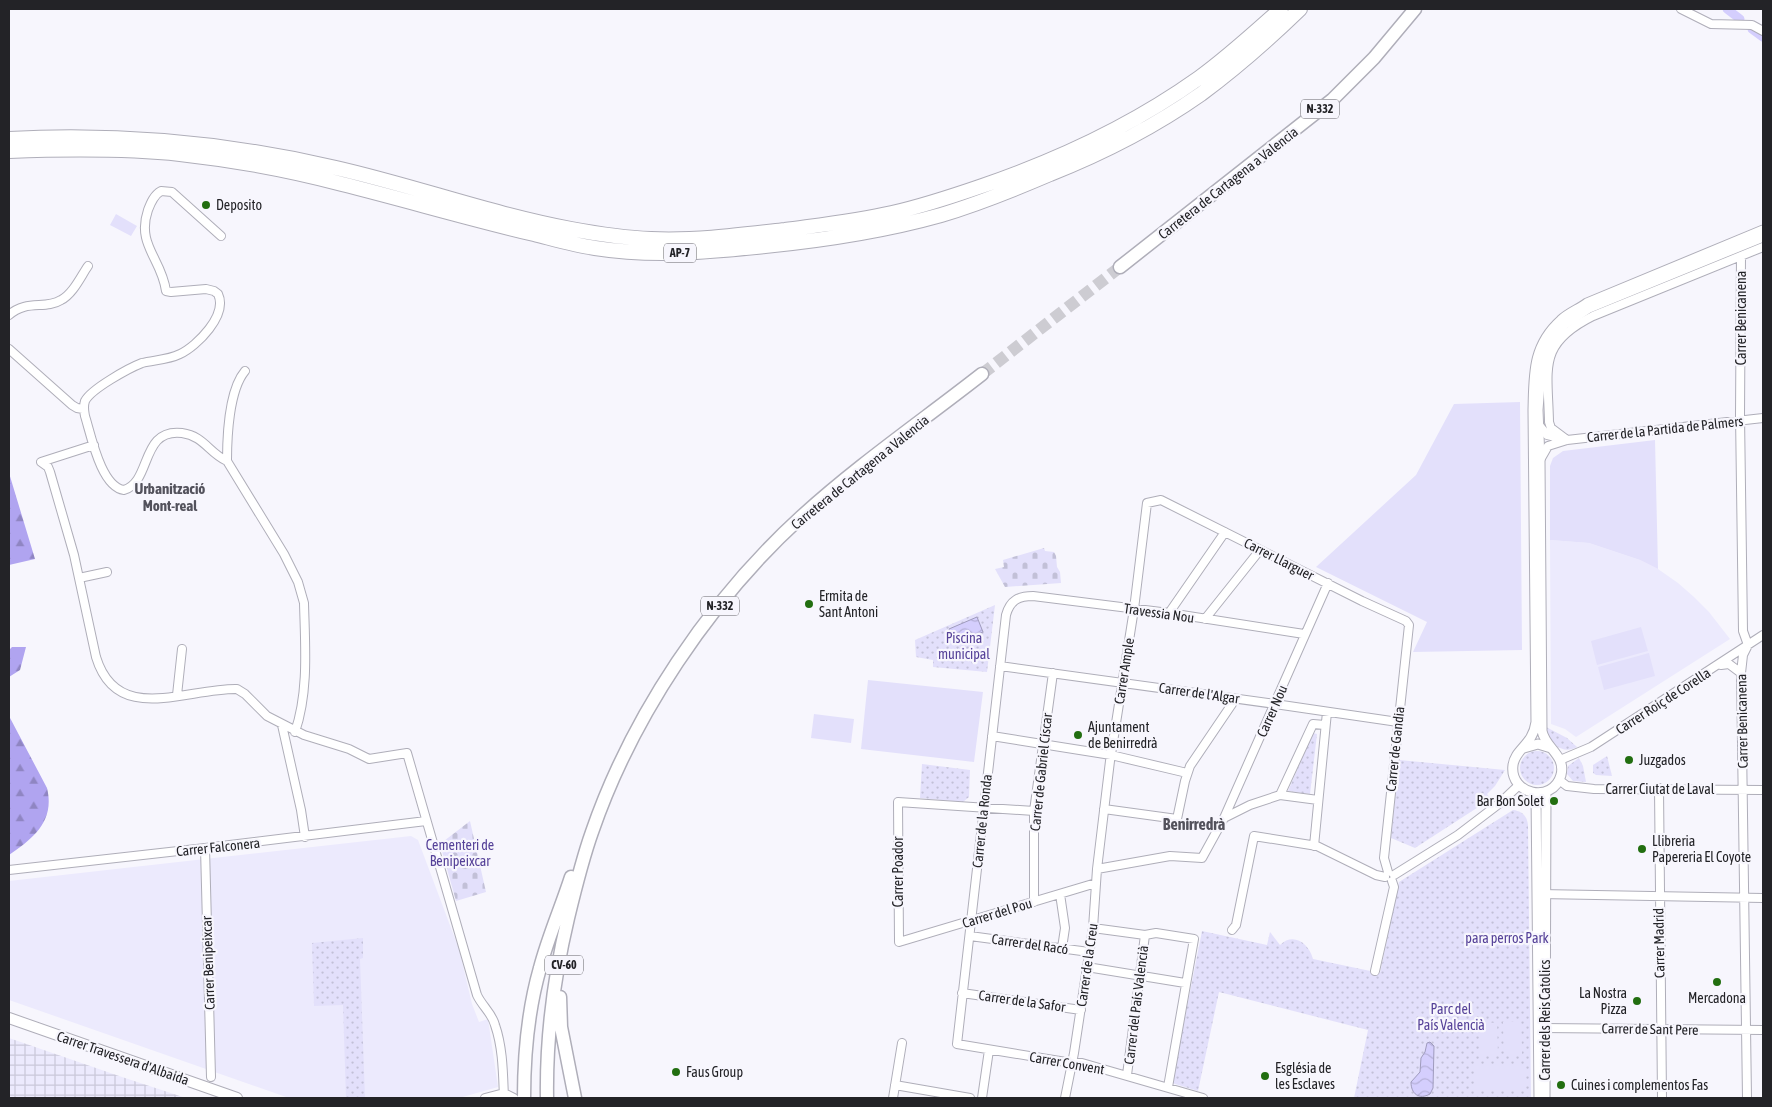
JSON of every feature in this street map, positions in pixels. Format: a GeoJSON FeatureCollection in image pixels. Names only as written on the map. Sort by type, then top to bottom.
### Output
{"type":"FeatureCollection","features":[{"type":"Feature","properties":{"kind":"highway","name":"AP-7"},"geometry":{"type":"LineString","coordinates":[[9,139],[60,137],[130,138],[232,147],[339,168],[537,222],[615,236],[673,239],[753,234],[819,226],[890,214],[968,191],[1055,158],[1124,125],[1166,100],[1228,56],[1281,9]]}},
{"type":"Feature","properties":{"kind":"highway","name":"AP-7"},"geometry":{"type":"LineString","coordinates":[[9,151],[131,151],[180,154],[231,161],[341,183],[498,226],[591,248],[639,254],[681,253],[800,242],[865,232],[942,214],[1006,192],[1085,160],[1130,138],[1200,94],[1232,71],[1300,9]]}},
{"type":"Feature","properties":{"kind":"highway","name":"Carretera de Cartagena a Valencia"},"geometry":{"type":"LineString","coordinates":[[1120,267],[1332,100],[1374,58],[1415,9]]}},
{"type":"Feature","properties":{"kind":"highway","name":"Carretera de Cartagena a Valencia"},"geometry":{"type":"LineString","coordinates":[[547,1098],[548,1052],[555,979],[577,884],[592,832],[621,762],[637,730],[672,670],[710,618],[753,567],[800,518],[835,488],[982,374]]}},
{"type":"Feature","properties":{"kind":"highway"},"geometry":{"type":"LineString","coordinates":[[524,1098],[528,1024],[540,968],[587,828],[599,814]]}},
{"type":"Feature","properties":{"kind":"highway","name":"CV-60"},"geometry":{"type":"LineString","coordinates":[[574,1098],[563,1046],[560,1006],[563,973],[574,918],[588,865],[592,832]]}},
{"type":"Feature","properties":{"kind":"main road","name":"Carrer Travessera d'Albaida"},"geometry":{"type":"LineString","coordinates":[[9,1018],[237,1098]]}},
{"type":"Feature","properties":{"kind":"street"},"geometry":{"type":"LineString","coordinates":[[1681,9],[1711,24],[1752,25],[1763,31]]}},
{"type":"Feature","properties":{"kind":"street"},"geometry":{"type":"LineString","coordinates":[[221,236],[172,192],[161,191],[155,196],[146,217],[144,230],[147,243],[163,277],[166,291],[214,291],[218,294],[221,301],[220,310],[212,324],[188,349],[177,356],[134,367],[94,391],[87,399],[83,409],[104,472],[112,485],[119,489],[128,488],[135,484],[149,452],[156,442],[167,434],[191,435],[205,443],[227,461],[284,554],[303,594],[304,686],[296,732]]}},
{"type":"Feature","properties":{"kind":"street"},"geometry":{"type":"LineString","coordinates":[[1763,230],[1587,303],[1561,320],[1544,338],[1535,368],[1533,410],[1535,730],[1531,739],[1515,758],[1513,765],[1513,773],[1519,786],[1529,792],[1546,792],[1551,789],[1562,774],[1560,760],[1546,741],[1542,730],[1539,425],[1541,372],[1545,354],[1553,337],[1565,324],[1589,308],[1763,236]]}},
{"type":"Feature","properties":{"kind":"street"},"geometry":{"type":"LineString","coordinates":[[1567,440],[1551,428],[1549,422],[1548,367],[1550,355],[1558,341],[1570,329],[1593,316],[1763,247]]}},
{"type":"Feature","properties":{"kind":"street","name":"Carrer Benicanena"},"geometry":{"type":"LineString","coordinates":[[1741,256],[1740,421],[1743,631],[1748,645],[1741,673],[1747,1098]]}},
{"type":"Feature","properties":{"kind":"street"},"geometry":{"type":"LineString","coordinates":[[9,315],[18,308],[55,303],[62,300],[88,266]]}},
{"type":"Feature","properties":{"kind":"street"},"geometry":{"type":"LineString","coordinates":[[9,349],[72,405],[83,409]]}},
{"type":"Feature","properties":{"kind":"street"},"geometry":{"type":"LineString","coordinates":[[227,461],[235,393],[239,380],[245,372]]}},
{"type":"Feature","properties":{"kind":"street","name":"Carrer de la Partida de Palmers"},"geometry":{"type":"LineString","coordinates":[[1540,460],[1548,446],[1567,440],[1763,418]]}},
{"type":"Feature","properties":{"kind":"street","name":"Carrer de la Partida de Palmers"},"geometry":{"type":"LineString","coordinates":[[1539,425],[1547,435],[1567,440]]}},
{"type":"Feature","properties":{"kind":"street"},"geometry":{"type":"LineString","coordinates":[[94,445],[41,462],[48,467],[67,527],[96,657],[102,675],[119,691],[130,696],[146,698],[237,689],[267,716],[296,732],[349,749],[369,759],[407,753],[477,995],[489,1011],[495,1025],[504,1096]]}},
{"type":"Feature","properties":{"kind":"street","name":"Carrer Llarguer"},"geometry":{"type":"LineString","coordinates":[[1147,502],[1161,500],[1362,601],[1406,620],[1409,625]]}},
{"type":"Feature","properties":{"kind":"street","name":"Carrer Ample"},"geometry":{"type":"LineString","coordinates":[[1097,868],[1111,754],[1134,609],[1147,502]]}},
{"type":"Feature","properties":{"kind":"street"},"geometry":{"type":"LineString","coordinates":[[1168,613],[1225,532]]}},
{"type":"Feature","properties":{"kind":"street"},"geometry":{"type":"LineString","coordinates":[[1205,619],[1260,550]]}},
{"type":"Feature","properties":{"kind":"street"},"geometry":{"type":"LineString","coordinates":[[79,578],[107,572]]}},
{"type":"Feature","properties":{"kind":"street","name":"Carrer Nou"},"geometry":{"type":"LineString","coordinates":[[1097,868],[1165,857],[1202,858],[1224,818],[1276,704],[1304,634],[1328,584]]}},
{"type":"Feature","properties":{"kind":"street","name":"Travessia Nou"},"geometry":{"type":"LineString","coordinates":[[1014,600],[1022,596],[1033,596],[1168,613],[1304,634]]}},
{"type":"Feature","properties":{"kind":"street","name":"Carrer de la Ronda"},"geometry":{"type":"LineString","coordinates":[[957,1044],[1006,615],[1008,608],[1014,600]]}},
{"type":"Feature","properties":{"kind":"street","name":"Carrer de Gandia"},"geometry":{"type":"LineString","coordinates":[[1375,971],[1394,887],[1392,875],[1384,858],[1409,625]]}},
{"type":"Feature","properties":{"kind":"street","name":"Carrer Roiç de Corella"},"geometry":{"type":"LineString","coordinates":[[1560,760],[1591,747],[1763,635]]}},
{"type":"Feature","properties":{"kind":"street"},"geometry":{"type":"LineString","coordinates":[[177,695],[182,649]]}},
{"type":"Feature","properties":{"kind":"street"},"geometry":{"type":"LineString","coordinates":[[1718,665],[1729,664],[1741,673]]}},
{"type":"Feature","properties":{"kind":"street","name":"Carrer de l'Algar"},"geometry":{"type":"LineString","coordinates":[[1000,666],[1398,722]]}},
{"type":"Feature","properties":{"kind":"street","name":"Carrer de Gabriel Císcar"},"geometry":{"type":"LineString","coordinates":[[1034,902],[1034,811],[1053,673]]}},
{"type":"Feature","properties":{"kind":"street"},"geometry":{"type":"LineString","coordinates":[[1104,809],[1177,819],[1187,773],[1232,704],[1233,698]]}},
{"type":"Feature","properties":{"kind":"street"},"geometry":{"type":"LineString","coordinates":[[1314,846],[1324,725],[1327,712]]}},
{"type":"Feature","properties":{"kind":"street"},"geometry":{"type":"LineString","coordinates":[[1280,794],[1313,724],[1324,725]]}},
{"type":"Feature","properties":{"kind":"street"},"geometry":{"type":"LineString","coordinates":[[282,725],[301,810],[305,837]]}},
{"type":"Feature","properties":{"kind":"street"},"geometry":{"type":"LineString","coordinates":[[992,736],[1111,754],[1187,773]]}},
{"type":"Feature","properties":{"kind":"street"},"geometry":{"type":"LineString","coordinates":[[1524,748],[1538,744],[1552,748]]}},
{"type":"Feature","properties":{"kind":"street","name":"Carrer Ciutat de Laval"},"geometry":{"type":"LineString","coordinates":[[1559,780],[1567,786],[1594,789],[1763,790]]}},
{"type":"Feature","properties":{"kind":"street"},"geometry":{"type":"LineString","coordinates":[[1232,930],[1236,925],[1254,836],[1314,846],[1376,875],[1392,875],[1458,835],[1500,804],[1519,786]]}},
{"type":"Feature","properties":{"kind":"street","name":"Carrer Madrid"},"geometry":{"type":"LineString","coordinates":[[1658,788],[1662,1098]]}},
{"type":"Feature","properties":{"kind":"street","name":"Carrer dels Reis Catolics"},"geometry":{"type":"LineString","coordinates":[[1539,1098],[1541,894],[1546,792]]}},
{"type":"Feature","properties":{"kind":"street","name":"Carrer dels Reis Catolics"},"geometry":{"type":"LineString","coordinates":[[1536,793],[1541,894]]}},
{"type":"Feature","properties":{"kind":"street"},"geometry":{"type":"LineString","coordinates":[[1224,818],[1250,805],[1280,794],[1318,800]]}},
{"type":"Feature","properties":{"kind":"street","name":"Carrer Poador"},"geometry":{"type":"LineString","coordinates":[[899,942],[898,802],[984,809]]}},
{"type":"Feature","properties":{"kind":"street"},"geometry":{"type":"LineString","coordinates":[[984,809],[1034,811]]}},
{"type":"Feature","properties":{"kind":"street","name":"Carrer Falconera"},"geometry":{"type":"LineString","coordinates":[[9,870],[305,837],[426,821]]}},
{"type":"Feature","properties":{"kind":"street","name":"Carrer Benipeixcar"},"geometry":{"type":"LineString","coordinates":[[205,848],[212,1077]]}},
{"type":"Feature","properties":{"kind":"street","name":"Carrer de la Creu"},"geometry":{"type":"LineString","coordinates":[[1065,1098],[1093,928],[1097,868]]}},
{"type":"Feature","properties":{"kind":"street","name":"Carrer del Pou"},"geometry":{"type":"LineString","coordinates":[[899,942],[1096,883]]}},
{"type":"Feature","properties":{"kind":"street"},"geometry":{"type":"LineString","coordinates":[[1060,894],[1066,928],[1062,948]]}},
{"type":"Feature","properties":{"kind":"street"},"geometry":{"type":"LineString","coordinates":[[1541,894],[1763,898]]}},
{"type":"Feature","properties":{"kind":"street"},"geometry":{"type":"LineString","coordinates":[[1093,928],[1145,935],[1156,933],[1194,939],[1168,1087]]}},
{"type":"Feature","properties":{"kind":"street","name":"Carrer del País Valencià"},"geometry":{"type":"LineString","coordinates":[[1127,1075],[1145,935]]}},
{"type":"Feature","properties":{"kind":"street","name":"Carrer del Racó"},"geometry":{"type":"LineString","coordinates":[[970,936],[1089,952]]}},
{"type":"Feature","properties":{"kind":"street"},"geometry":{"type":"LineString","coordinates":[[1087,967],[1185,983]]}},
{"type":"Feature","properties":{"kind":"street","name":"Carrer de la Safor"},"geometry":{"type":"LineString","coordinates":[[962,993],[1081,1010]]}},
{"type":"Feature","properties":{"kind":"street","name":"Carrer dels Reis Catolics"},"geometry":{"type":"LineString","coordinates":[[1541,1028],[1545,1098]]}},
{"type":"Feature","properties":{"kind":"street","name":"Carrer de Sant Pere"},"geometry":{"type":"LineString","coordinates":[[1541,1028],[1763,1030]]}},
{"type":"Feature","properties":{"kind":"street"},"geometry":{"type":"LineString","coordinates":[[893,1098],[902,1043]]}},
{"type":"Feature","properties":{"kind":"street","name":"Carrer Convent"},"geometry":{"type":"LineString","coordinates":[[957,1044],[1082,1063],[1203,1098]]}},
{"type":"Feature","properties":{"kind":"street"},"geometry":{"type":"LineString","coordinates":[[982,1098],[989,1050]]}},
{"type":"Feature","properties":{"kind":"street"},"geometry":{"type":"LineString","coordinates":[[895,1086],[970,1098]]}},
{"type":"Feature","properties":{"kind":"street"},"geometry":{"type":"LineString","coordinates":[[485,1098],[504,1096],[514,1098]]}},
{"type":"Feature","properties":{"kind":"shaded area"},"geometry":{"type":"Polygon","coordinates":[[[1550,540],[1589,543],[1640,560],[1658,569],[1694,597],[1709,612],[1730,639],[1576,737],[1565,729],[1551,724],[1550,540]]]}},
{"type":"Feature","properties":{"kind":"shaded area"},"geometry":{"type":"Polygon","coordinates":[[[411,836],[418,840],[459,949],[472,1004],[479,1022],[488,1019],[498,1087],[459,1098],[289,1098],[9,1000],[9,881],[411,836]]]}},
{"type":"Feature","properties":{"kind":"shaded area"},"geometry":{"type":"Polygon","coordinates":[[[9,1038],[122,1077],[186,1098],[9,1098],[9,1038]]]}},
{"type":"Feature","properties":{"kind":"green space"},"geometry":{"type":"Polygon","coordinates":[[[116,214],[137,226],[131,236],[110,225],[116,214]]]}},
{"type":"Feature","properties":{"kind":"green space"},"geometry":{"type":"Polygon","coordinates":[[[1520,402],[1522,650],[1413,652],[1427,622],[1316,567],[1416,475],[1454,404],[1520,402]]]}},
{"type":"Feature","properties":{"kind":"green space"},"geometry":{"type":"Polygon","coordinates":[[[1655,440],[1658,569],[1640,560],[1589,543],[1550,540],[1550,466],[1553,458],[1563,451],[1655,440]]]}},
{"type":"Feature","properties":{"kind":"green space"},"geometry":{"type":"Polygon","coordinates":[[[9,473],[35,559],[9,565],[9,473]]]}},
{"type":"Feature","properties":{"kind":"green space"},"geometry":{"type":"Polygon","coordinates":[[[1044,548],[1045,551],[1054,552],[1056,556],[1061,583],[1005,587],[995,569],[1004,567],[1003,560],[1044,548]]]}},
{"type":"Feature","properties":{"kind":"green space","name":"Piscina municipal"},"geometry":{"type":"Polygon","coordinates":[[[995,605],[987,672],[933,667],[933,660],[916,657],[915,640],[995,605]]]}},
{"type":"Feature","properties":{"kind":"green space"},"geometry":{"type":"Polygon","coordinates":[[[1641,627],[1648,651],[1597,665],[1591,641],[1641,627]]]}},
{"type":"Feature","properties":{"kind":"green space"},"geometry":{"type":"Polygon","coordinates":[[[12,647],[26,647],[20,670],[9,677],[9,650],[12,647]]]}},
{"type":"Feature","properties":{"kind":"green space"},"geometry":{"type":"Polygon","coordinates":[[[1649,653],[1655,676],[1604,690],[1598,667],[1649,653]]]}},
{"type":"Feature","properties":{"kind":"green space"},"geometry":{"type":"Polygon","coordinates":[[[868,680],[983,692],[974,762],[861,749],[868,680]]]}},
{"type":"Feature","properties":{"kind":"green space"},"geometry":{"type":"Polygon","coordinates":[[[814,714],[854,719],[851,743],[811,738],[814,714]]]}},
{"type":"Feature","properties":{"kind":"green space"},"geometry":{"type":"Polygon","coordinates":[[[9,716],[47,788],[49,800],[48,810],[40,828],[27,842],[9,855],[9,716]]]}},
{"type":"Feature","properties":{"kind":"green space"},"geometry":{"type":"Polygon","coordinates":[[[1546,727],[1567,738],[1577,747],[1568,750],[1556,746],[1546,737],[1546,727]]]}},
{"type":"Feature","properties":{"kind":"green space"},"geometry":{"type":"Polygon","coordinates":[[[1313,733],[1317,734],[1310,794],[1288,791],[1313,733]]]}},
{"type":"Feature","properties":{"kind":"green space"},"geometry":{"type":"Polygon","coordinates":[[[1537,751],[1549,756],[1554,768],[1549,780],[1537,785],[1525,780],[1520,768],[1525,756],[1537,751]]]}},
{"type":"Feature","properties":{"kind":"green space"},"geometry":{"type":"Polygon","coordinates":[[[1607,756],[1612,776],[1596,775],[1593,773],[1593,765],[1607,756]]]}},
{"type":"Feature","properties":{"kind":"green space"},"geometry":{"type":"Polygon","coordinates":[[[1579,758],[1583,766],[1586,782],[1573,781],[1567,774],[1568,766],[1579,758]]]}},
{"type":"Feature","properties":{"kind":"green space"},"geometry":{"type":"Polygon","coordinates":[[[1399,760],[1505,770],[1495,786],[1487,794],[1490,798],[1415,848],[1391,838],[1399,760]]]}},
{"type":"Feature","properties":{"kind":"green space"},"geometry":{"type":"Polygon","coordinates":[[[922,764],[970,770],[969,797],[963,802],[920,798],[922,764]]]}},
{"type":"Feature","properties":{"kind":"green space","name":"Parc del País Valencià"},"geometry":{"type":"Polygon","coordinates":[[[1513,810],[1524,814],[1528,825],[1531,1098],[1354,1098],[1368,1030],[1219,992],[1198,1091],[1172,1083],[1202,931],[1267,945],[1270,932],[1280,945],[1290,939],[1300,941],[1308,948],[1313,959],[1380,973],[1399,882],[1513,810]]]}},
{"type":"Feature","properties":{"kind":"green space","name":"Cementeri de Benipeixcar"},"geometry":{"type":"Polygon","coordinates":[[[470,821],[486,892],[456,901],[440,844],[470,821]]]}},
{"type":"Feature","properties":{"kind":"green space"},"geometry":{"type":"Polygon","coordinates":[[[363,938],[363,958],[360,959],[365,1098],[346,1098],[343,1005],[314,1006],[312,943],[363,938]]]}},
{"type":"Feature","properties":{"kind":"green space"},"geometry":{"type":"Polygon","coordinates":[[[1521,1021],[1522,1054],[1504,1054],[1503,1022],[1521,1021]]]}},
{"type":"Feature","properties":{"kind":"green space"},"geometry":{"type":"Polygon","coordinates":[[[1479,1022],[1497,1023],[1498,1055],[1479,1055],[1479,1022]]]}},
{"type":"Feature","properties":{"kind":"green space"},"geometry":{"type":"Polygon","coordinates":[[[1525,1064],[1525,1091],[1475,1091],[1475,1065],[1525,1064]]]}},
{"type":"Feature","properties":{"kind":"water"},"geometry":{"type":"Polygon","coordinates":[[[977,617],[983,632],[955,644],[949,629],[977,617]]]}},
{"type":"Feature","properties":{"kind":"water"},"geometry":{"type":"Polygon","coordinates":[[[1430,1042],[1434,1046],[1433,1088],[1430,1094],[1419,1096],[1412,1090],[1411,1082],[1420,1072],[1421,1058],[1427,1043],[1430,1042]]]}},
{"type":"Feature","properties":{"kind":"waterway"},"geometry":{"type":"LineString","coordinates":[[1727,9],[1740,19]]}},
{"type":"Feature","properties":{"kind":"waterway"},"geometry":{"type":"LineString","coordinates":[[1752,29],[1763,37]]}},
{"type":"Feature","properties":{"kind":"tunnel"},"geometry":{"type":"LineString","coordinates":[[982,374],[1120,267]]}},
{"type":"Feature","properties":{"kind":"place","name":"Deposito"},"geometry":{"type":"Point","coordinates":[206,205]}},
{"type":"Feature","properties":{"kind":"place","name":"Ermita de Sant Antoni"},"geometry":{"type":"Point","coordinates":[809,604]}},
{"type":"Feature","properties":{"kind":"place","name":"Ajuntament de Benirredrà"},"geometry":{"type":"Point","coordinates":[1078,735]}},
{"type":"Feature","properties":{"kind":"place","name":"Juzgados"},"geometry":{"type":"Point","coordinates":[1629,760]}},
{"type":"Feature","properties":{"kind":"place","name":"Bar Bon Solet"},"geometry":{"type":"Point","coordinates":[1554,801]}},
{"type":"Feature","properties":{"kind":"place","name":"Llibreria Papereria El Coyote"},"geometry":{"type":"Point","coordinates":[1642,849]}},
{"type":"Feature","properties":{"kind":"place","name":"Mercadona"},"geometry":{"type":"Point","coordinates":[1717,982]}},
{"type":"Feature","properties":{"kind":"place","name":"La Nostra Pizza"},"geometry":{"type":"Point","coordinates":[1637,1001]}},
{"type":"Feature","properties":{"kind":"place","name":"Faus Group"},"geometry":{"type":"Point","coordinates":[676,1072]}},
{"type":"Feature","properties":{"kind":"place","name":"Església de les Esclaves"},"geometry":{"type":"Point","coordinates":[1265,1076]}},
{"type":"Feature","properties":{"kind":"place","name":"Cuines i complementos Fas"},"geometry":{"type":"Point","coordinates":[1561,1085]}},
{"type":"Feature","properties":{"kind":"district","name":"Urbanització Mont-real"},"geometry":{"type":"Point","coordinates":[170,496]}},
{"type":"Feature","properties":{"kind":"district","name":"Benirredrà"},"geometry":{"type":"Point","coordinates":[1194,824]}},
{"type":"Feature","properties":{"kind":"park label","name":"para perros Park"},"geometry":{"type":"Point","coordinates":[1507,938]}}]}
